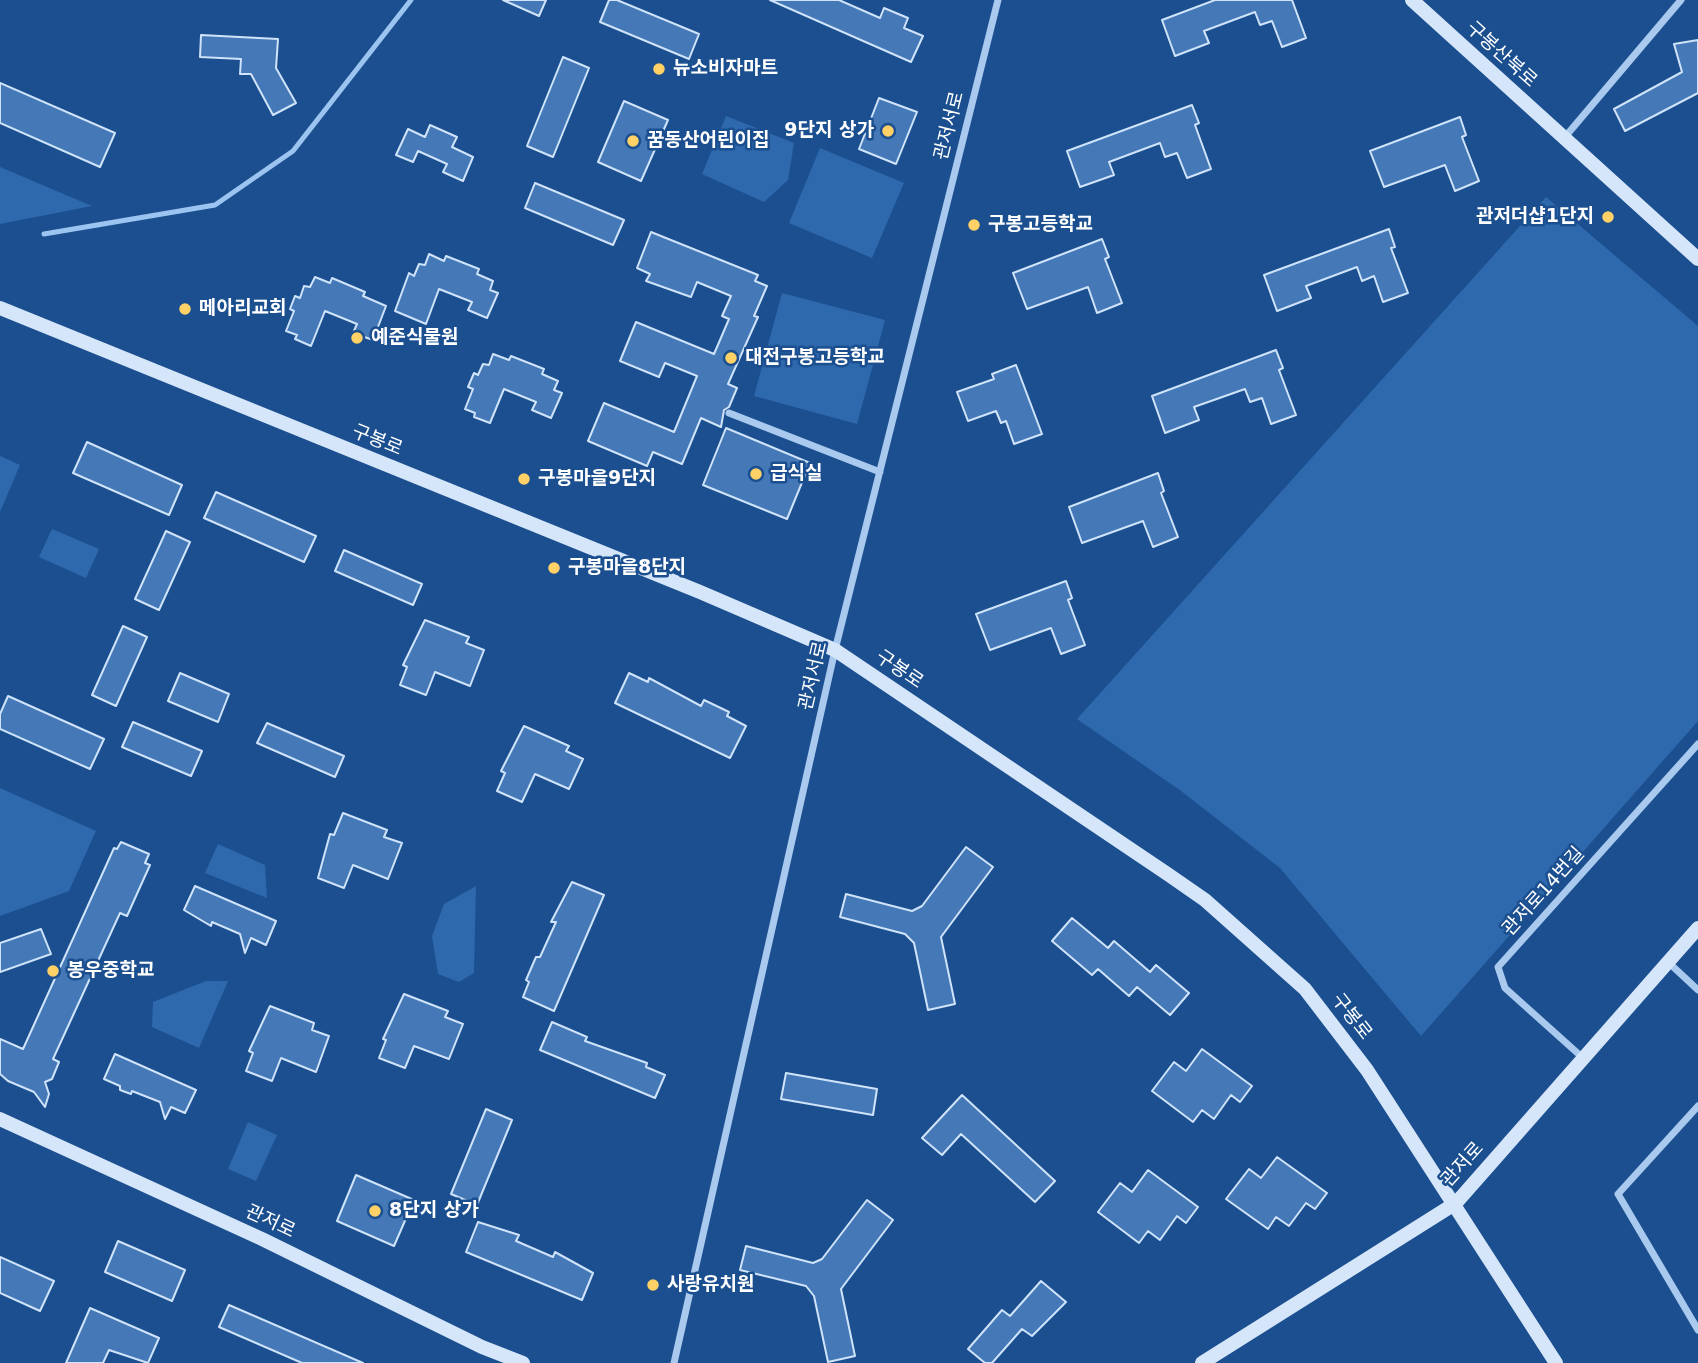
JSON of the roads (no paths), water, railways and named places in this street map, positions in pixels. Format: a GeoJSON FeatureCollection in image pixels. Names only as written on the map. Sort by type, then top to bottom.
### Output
{"type":"FeatureCollection","features":[{"type":"Feature","properties":{"kind":"street","name":"관저서로"},"geometry":{"type":"LineString","coordinates":[[674,1363],[835,650],[998,0]]}},
{"type":"Feature","properties":{"kind":"street","name":"구봉산북로"},"geometry":{"type":"LineString","coordinates":[[1412,0],[1698,259]]}},
{"type":"Feature","properties":{"kind":"street"},"geometry":{"type":"LineString","coordinates":[[1564,138],[1681,0]]}},
{"type":"Feature","properties":{"kind":"street","name":"구봉로"},"geometry":{"type":"LineString","coordinates":[[0,308],[700,592],[835,650],[1205,900],[1305,989],[1367,1070],[1456,1203],[1556,1363]]}},
{"type":"Feature","properties":{"kind":"street"},"geometry":{"type":"LineString","coordinates":[[729,413],[880,472]]}},
{"type":"Feature","properties":{"kind":"street","name":"관저로14번길"},"geometry":{"type":"LineString","coordinates":[[1583,1058],[1505,988],[1498,967],[1698,744]]}},
{"type":"Feature","properties":{"kind":"street","name":"관저로"},"geometry":{"type":"LineString","coordinates":[[1202,1363],[1456,1203],[1698,928]]}},
{"type":"Feature","properties":{"kind":"street"},"geometry":{"type":"LineString","coordinates":[[1668,962],[1698,989]]}},
{"type":"Feature","properties":{"kind":"street"},"geometry":{"type":"LineString","coordinates":[[1695,1109],[1698,1121]]}},
{"type":"Feature","properties":{"kind":"street"},"geometry":{"type":"LineString","coordinates":[[1695,1109],[1618,1194],[1698,1330]]}},
{"type":"Feature","properties":{"kind":"street","name":"관저로"},"geometry":{"type":"LineString","coordinates":[[0,1119],[262,1239],[482,1347],[523,1363]]}},
{"type":"Feature","properties":{"kind":"waterway"},"geometry":{"type":"LineString","coordinates":[[44,234],[215,205],[293,151],[411,0]]}},
{"type":"Feature","properties":{"kind":"place","name":"뉴소비자마트"},"geometry":{"type":"Point","coordinates":[659,69]}},
{"type":"Feature","properties":{"kind":"place","name":"9단지 상가"},"geometry":{"type":"Point","coordinates":[888,131]}},
{"type":"Feature","properties":{"kind":"place","name":"꿈동산어린이집"},"geometry":{"type":"Point","coordinates":[633,141]}},
{"type":"Feature","properties":{"kind":"place","name":"관저더샵1단지"},"geometry":{"type":"Point","coordinates":[1608,217]}},
{"type":"Feature","properties":{"kind":"place","name":"구봉고등학교"},"geometry":{"type":"Point","coordinates":[974,225]}},
{"type":"Feature","properties":{"kind":"place","name":"메아리교회"},"geometry":{"type":"Point","coordinates":[185,309]}},
{"type":"Feature","properties":{"kind":"place","name":"예준식물원"},"geometry":{"type":"Point","coordinates":[357,338]}},
{"type":"Feature","properties":{"kind":"place","name":"대전구봉고등학교"},"geometry":{"type":"Point","coordinates":[731,358]}},
{"type":"Feature","properties":{"kind":"place","name":"급식실"},"geometry":{"type":"Point","coordinates":[756,474]}},
{"type":"Feature","properties":{"kind":"place","name":"구봉마을9단지"},"geometry":{"type":"Point","coordinates":[524,479]}},
{"type":"Feature","properties":{"kind":"place","name":"구봉마을8단지"},"geometry":{"type":"Point","coordinates":[554,568]}},
{"type":"Feature","properties":{"kind":"place","name":"봉우중학교"},"geometry":{"type":"Point","coordinates":[53,971]}},
{"type":"Feature","properties":{"kind":"place","name":"8단지 상가"},"geometry":{"type":"Point","coordinates":[375,1211]}},
{"type":"Feature","properties":{"kind":"place","name":"사랑유치원"},"geometry":{"type":"Point","coordinates":[653,1285]}}]}
